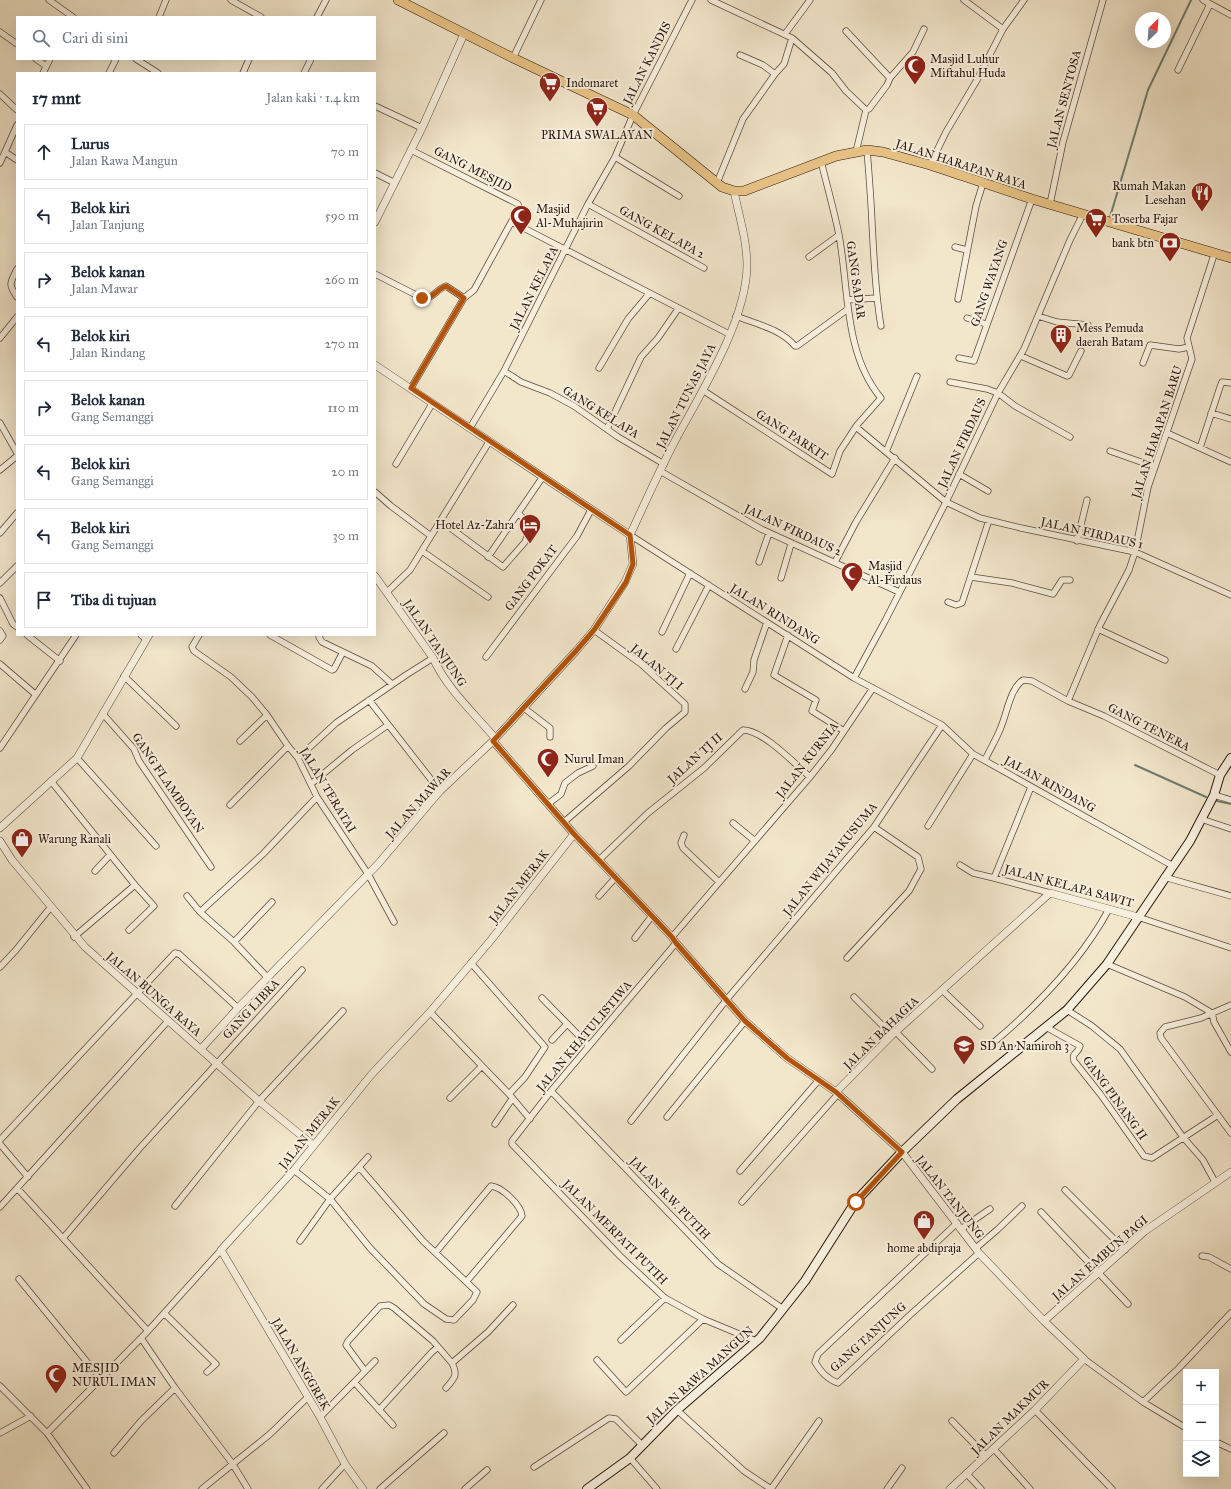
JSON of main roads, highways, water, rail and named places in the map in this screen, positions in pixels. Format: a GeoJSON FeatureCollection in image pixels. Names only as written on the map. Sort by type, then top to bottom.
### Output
{"type":"FeatureCollection","features":[{"type":"Feature","properties":{"kind":"main road","name":"JALAN HARAPAN RAYA"},"geometry":{"type":"LineString","coordinates":[[398,0],[513,58],[633,115],[672,144],[717,183],[734,191],[744,191],[821,161],[867,150],[883,152],[930,165],[1032,199],[1214,255],[1231,258]]}},
{"type":"Feature","properties":{"kind":"main road","name":"JALAN KELAPA SAWIT"},"geometry":{"type":"LineString","coordinates":[[902,1152],[957,1099],[1067,1010],[1107,964],[1190,841],[1214,795],[1220,775],[1231,758]]}},
{"type":"Feature","properties":{"kind":"main road","name":"JALAN RAWA MANGUN"},"geometry":{"type":"LineString","coordinates":[[588,1489],[630,1458],[676,1410],[756,1341],[805,1281],[856,1202],[902,1152]]}},
{"type":"Feature","properties":{"kind":"waterway"},"geometry":{"type":"LineString","coordinates":[[1110,217],[1148,90],[1191,0]]}},
{"type":"Feature","properties":{"kind":"waterway"},"geometry":{"type":"LineString","coordinates":[[1135,765],[1206,797]]}},
{"type":"Feature","properties":{"kind":"waterway"},"geometry":{"type":"LineString","coordinates":[[1217,801],[1231,804]]}},
{"type":"Feature","properties":{"kind":"place","name":"Masjid Luhur Miftahul Huda"},"geometry":{"type":"Point","coordinates":[915,86]}},
{"type":"Feature","properties":{"kind":"place","name":"Indomaret"},"geometry":{"type":"Point","coordinates":[550,102]}},
{"type":"Feature","properties":{"kind":"place","name":"PRIMA SWALAYAN"},"geometry":{"type":"Point","coordinates":[597,128]}},
{"type":"Feature","properties":{"kind":"place","name":"Rumah Makan Lesehan"},"geometry":{"type":"Point","coordinates":[1202,212]}},
{"type":"Feature","properties":{"kind":"place","name":"Masjid Al-Muhajirin"},"geometry":{"type":"Point","coordinates":[521,236]}},
{"type":"Feature","properties":{"kind":"place","name":"Toserba Fajar"},"geometry":{"type":"Point","coordinates":[1096,238]}},
{"type":"Feature","properties":{"kind":"place","name":"bank btn"},"geometry":{"type":"Point","coordinates":[1170,262]}},
{"type":"Feature","properties":{"kind":"place","name":"Mess Pemuda daerah Batam"},"geometry":{"type":"Point","coordinates":[1061,354]}},
{"type":"Feature","properties":{"kind":"place","name":"Hotel Az-Zahra"},"geometry":{"type":"Point","coordinates":[530,544]}},
{"type":"Feature","properties":{"kind":"place","name":"Masjid Al-Firdaus"},"geometry":{"type":"Point","coordinates":[852,592]}},
{"type":"Feature","properties":{"kind":"place","name":"Nurul Iman"},"geometry":{"type":"Point","coordinates":[548,778]}},
{"type":"Feature","properties":{"kind":"place","name":"Warung Ranali"},"geometry":{"type":"Point","coordinates":[22,858]}},
{"type":"Feature","properties":{"kind":"place","name":"SD An Namiroh 3"},"geometry":{"type":"Point","coordinates":[964,1066]}},
{"type":"Feature","properties":{"kind":"place","name":"home abdipraja"},"geometry":{"type":"Point","coordinates":[924,1240]}},
{"type":"Feature","properties":{"kind":"place","name":"MESJID NURUL IMAN"},"geometry":{"type":"Point","coordinates":[56,1394]}}]}
